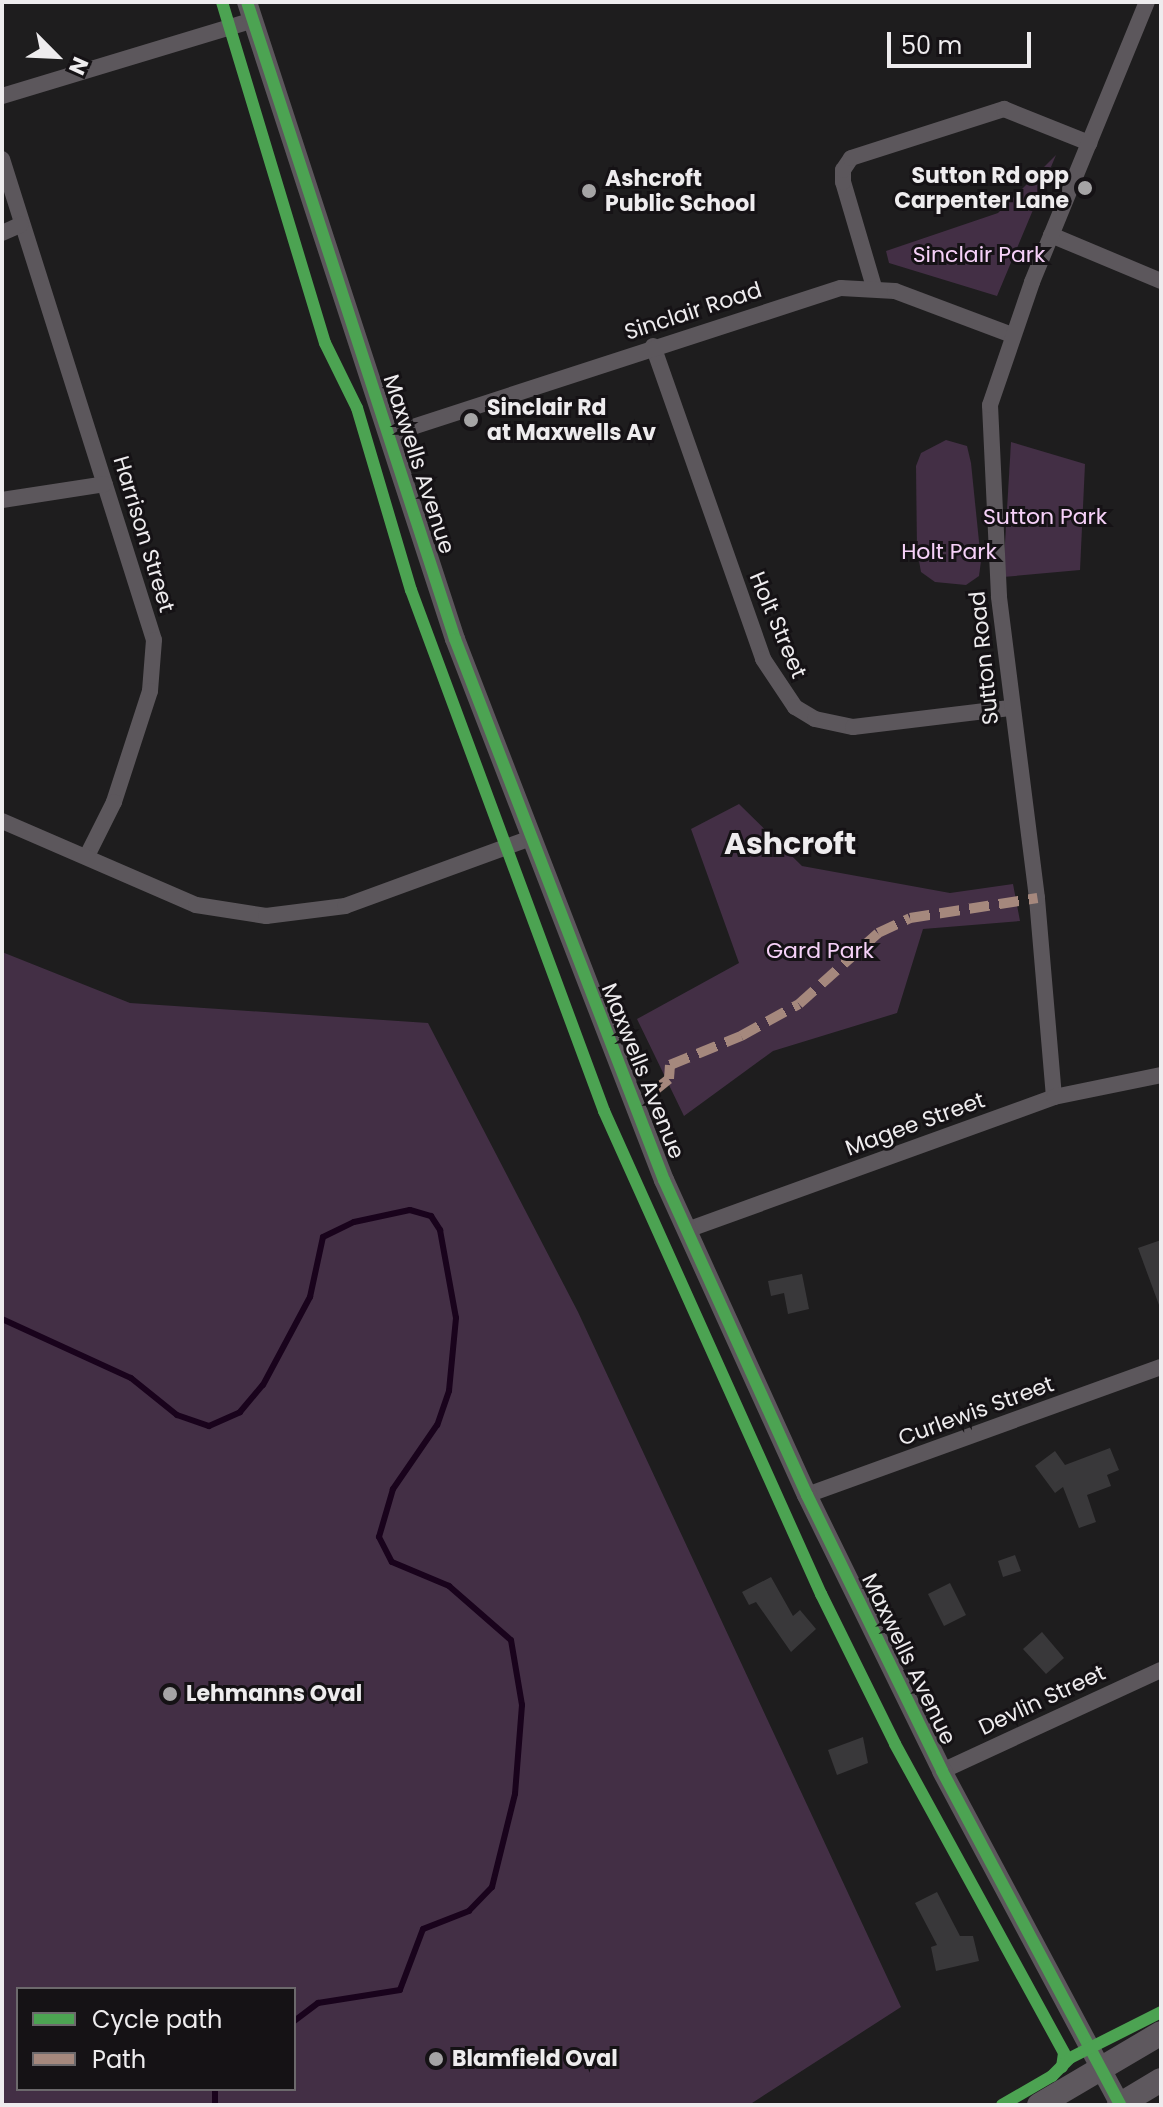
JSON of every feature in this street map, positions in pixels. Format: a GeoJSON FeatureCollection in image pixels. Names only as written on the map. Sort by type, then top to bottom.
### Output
{"type":"FeatureCollection","features":[{"type":"Feature","properties":{"kind":"main road"},"geometry":{"type":"LineString","coordinates":[[1039,2105],[1161,2033]]}},
{"type":"Feature","properties":{"kind":"main road"},"geometry":{"type":"LineString","coordinates":[[1119,2105],[1161,2080]]}},
{"type":"Feature","properties":{"kind":"street","name":"Sutton Road"},"geometry":{"type":"LineString","coordinates":[[1054,1097],[1037,898],[1010,708],[988,428],[990,405],[1012,335],[1147,2]]}},
{"type":"Feature","properties":{"kind":"street"},"geometry":{"type":"LineString","coordinates":[[2,96],[250,11]]}},
{"type":"Feature","properties":{"kind":"street","name":"Maxwells Avenue"},"geometry":{"type":"LineString","coordinates":[[250,11],[455,639],[687,1230],[807,1495],[942,1771],[1119,2105]]}},
{"type":"Feature","properties":{"kind":"street"},"geometry":{"type":"LineString","coordinates":[[874,287],[843,170],[851,158],[1004,109],[1089,143]]}},
{"type":"Feature","properties":{"kind":"street","name":"Harrison Street"},"geometry":{"type":"LineString","coordinates":[[2,159],[20,225],[154,640],[150,691],[114,802],[87,856]]}},
{"type":"Feature","properties":{"kind":"street"},"geometry":{"type":"LineString","coordinates":[[2,233],[20,225]]}},
{"type":"Feature","properties":{"kind":"street"},"geometry":{"type":"LineString","coordinates":[[1051,235],[1161,281]]}},
{"type":"Feature","properties":{"kind":"street","name":"Sinclair Road"},"geometry":{"type":"LineString","coordinates":[[388,435],[801,298],[874,287],[922,299],[1012,335]]}},
{"type":"Feature","properties":{"kind":"street","name":"Holt Street"},"geometry":{"type":"LineString","coordinates":[[653,346],[763,659],[795,707],[815,719],[853,727],[1010,708]]}},
{"type":"Feature","properties":{"kind":"street"},"geometry":{"type":"LineString","coordinates":[[2,500],[105,484]]}},
{"type":"Feature","properties":{"kind":"street"},"geometry":{"type":"LineString","coordinates":[[2,821],[196,905],[266,916],[345,906],[531,838]]}},
{"type":"Feature","properties":{"kind":"street","name":"Magee Street"},"geometry":{"type":"LineString","coordinates":[[687,1230],[1054,1097],[1161,1075]]}},
{"type":"Feature","properties":{"kind":"street","name":"Curlewis Street"},"geometry":{"type":"LineString","coordinates":[[807,1495],[1161,1367]]}},
{"type":"Feature","properties":{"kind":"street","name":"Devlin Street"},"geometry":{"type":"LineString","coordinates":[[942,1771],[1161,1670]]}},
{"type":"Feature","properties":{"kind":"green space","name":"Sinclair Park"},"geometry":{"type":"Polygon","coordinates":[[[1056,155],[997,296],[889,263],[886,251],[998,213],[1056,155]]]}},
{"type":"Feature","properties":{"kind":"green space","name":"Holt Park"},"geometry":{"type":"Polygon","coordinates":[[[946,440],[967,446],[971,463],[981,561],[979,576],[966,585],[935,582],[921,572],[917,550],[916,466],[921,453],[946,440]]]}},
{"type":"Feature","properties":{"kind":"green space","name":"Sutton Park"},"geometry":{"type":"Polygon","coordinates":[[[1011,442],[1085,464],[1080,570],[1003,577],[1011,442]]]}},
{"type":"Feature","properties":{"kind":"green space","name":"Gard Park"},"geometry":{"type":"Polygon","coordinates":[[[739,804],[802,866],[950,893],[1013,884],[1020,921],[923,929],[897,1013],[773,1051],[684,1116],[637,1019],[739,963],[691,829],[739,804]]]}},
{"type":"Feature","properties":{"kind":"green space"},"geometry":{"type":"Polygon","coordinates":[[[2,952],[130,1003],[428,1023],[578,1312],[901,2007],[749,2105],[2,2105],[2,952]]]}},
{"type":"Feature","properties":{"kind":"building"},"geometry":{"type":"Polygon","coordinates":[[[1161,1240],[1161,1305],[1159,1305],[1138,1248],[1161,1240]]]}},
{"type":"Feature","properties":{"kind":"building"},"geometry":{"type":"Polygon","coordinates":[[[802,1274],[809,1309],[788,1314],[784,1293],[771,1296],[768,1281],[802,1274]]]}},
{"type":"Feature","properties":{"kind":"building"},"geometry":{"type":"Polygon","coordinates":[[[1110,1448],[1119,1470],[1107,1475],[1111,1486],[1087,1495],[1096,1522],[1079,1528],[1063,1487],[1055,1493],[1035,1466],[1055,1451],[1065,1465],[1110,1448]]]}},
{"type":"Feature","properties":{"kind":"building"},"geometry":{"type":"Polygon","coordinates":[[[1015,1555],[1021,1571],[1003,1577],[998,1561],[1015,1555]]]}},
{"type":"Feature","properties":{"kind":"building"},"geometry":{"type":"Polygon","coordinates":[[[771,1577],[793,1616],[800,1610],[816,1629],[791,1652],[756,1602],[749,1605],[742,1592],[771,1577]]]}},
{"type":"Feature","properties":{"kind":"building"},"geometry":{"type":"Polygon","coordinates":[[[950,1583],[966,1615],[944,1626],[928,1594],[950,1583]]]}},
{"type":"Feature","properties":{"kind":"building"},"geometry":{"type":"Polygon","coordinates":[[[1042,1632],[1064,1658],[1046,1674],[1023,1649],[1042,1632]]]}},
{"type":"Feature","properties":{"kind":"building"},"geometry":{"type":"Polygon","coordinates":[[[863,1737],[868,1763],[837,1775],[828,1750],[863,1737]]]}},
{"type":"Feature","properties":{"kind":"building"},"geometry":{"type":"Polygon","coordinates":[[[937,1892],[960,1936],[973,1936],[979,1961],[936,1971],[931,1947],[937,1945],[915,1903],[937,1892]]]}},
{"type":"Feature","properties":{"kind":"waterway"},"geometry":{"type":"LineString","coordinates":[[2,1319],[131,1378],[177,1415],[209,1426],[240,1412],[263,1385],[310,1297],[323,1237],[354,1222],[410,1210],[431,1216],[440,1230],[456,1318],[449,1391],[437,1425],[393,1489],[379,1537],[392,1562],[449,1586],[511,1640],[522,1705],[515,1794],[492,1887],[469,1911],[423,1929],[400,1990],[318,2003],[296,2020]]}},
{"type":"Feature","properties":{"kind":"waterway"},"geometry":{"type":"LineString","coordinates":[[215,2091],[215,2105]]}},
{"type":"Feature","properties":{"kind":"marked path"},"geometry":{"type":"LineString","coordinates":[[654,1091],[669,1079],[670,1065],[741,1036],[799,1004],[878,933],[910,918],[1037,898]]}},
{"type":"Feature","properties":{"kind":"cycle path"},"geometry":{"type":"LineString","coordinates":[[222,2],[325,343],[357,408],[411,590],[604,1111],[821,1594],[895,1744],[1064,2053],[1062,2067]]}},
{"type":"Feature","properties":{"kind":"cycle path"},"geometry":{"type":"LineString","coordinates":[[247,2],[455,639],[664,1180],[807,1495],[942,1771],[1120,2105]]}},
{"type":"Feature","properties":{"kind":"cycle path"},"geometry":{"type":"LineString","coordinates":[[1002,2105],[1052,2076],[1070,2058],[1161,2012]]}},
{"type":"Feature","properties":{"kind":"place","name":"Sutton Rd opp Carpenter Lane"},"geometry":{"type":"Point","coordinates":[1085,188]}},
{"type":"Feature","properties":{"kind":"place","name":"Ashcroft Public School"},"geometry":{"type":"Point","coordinates":[589,191]}},
{"type":"Feature","properties":{"kind":"place","name":"Sinclair Rd at Maxwells Av"},"geometry":{"type":"Point","coordinates":[471,420]}},
{"type":"Feature","properties":{"kind":"place","name":"Lehmanns Oval"},"geometry":{"type":"Point","coordinates":[170,1694]}},
{"type":"Feature","properties":{"kind":"place","name":"Blamfield Oval"},"geometry":{"type":"Point","coordinates":[436,2059]}},
{"type":"Feature","properties":{"kind":"district","name":"Ashcroft"},"geometry":{"type":"Point","coordinates":[790,844]}}]}
